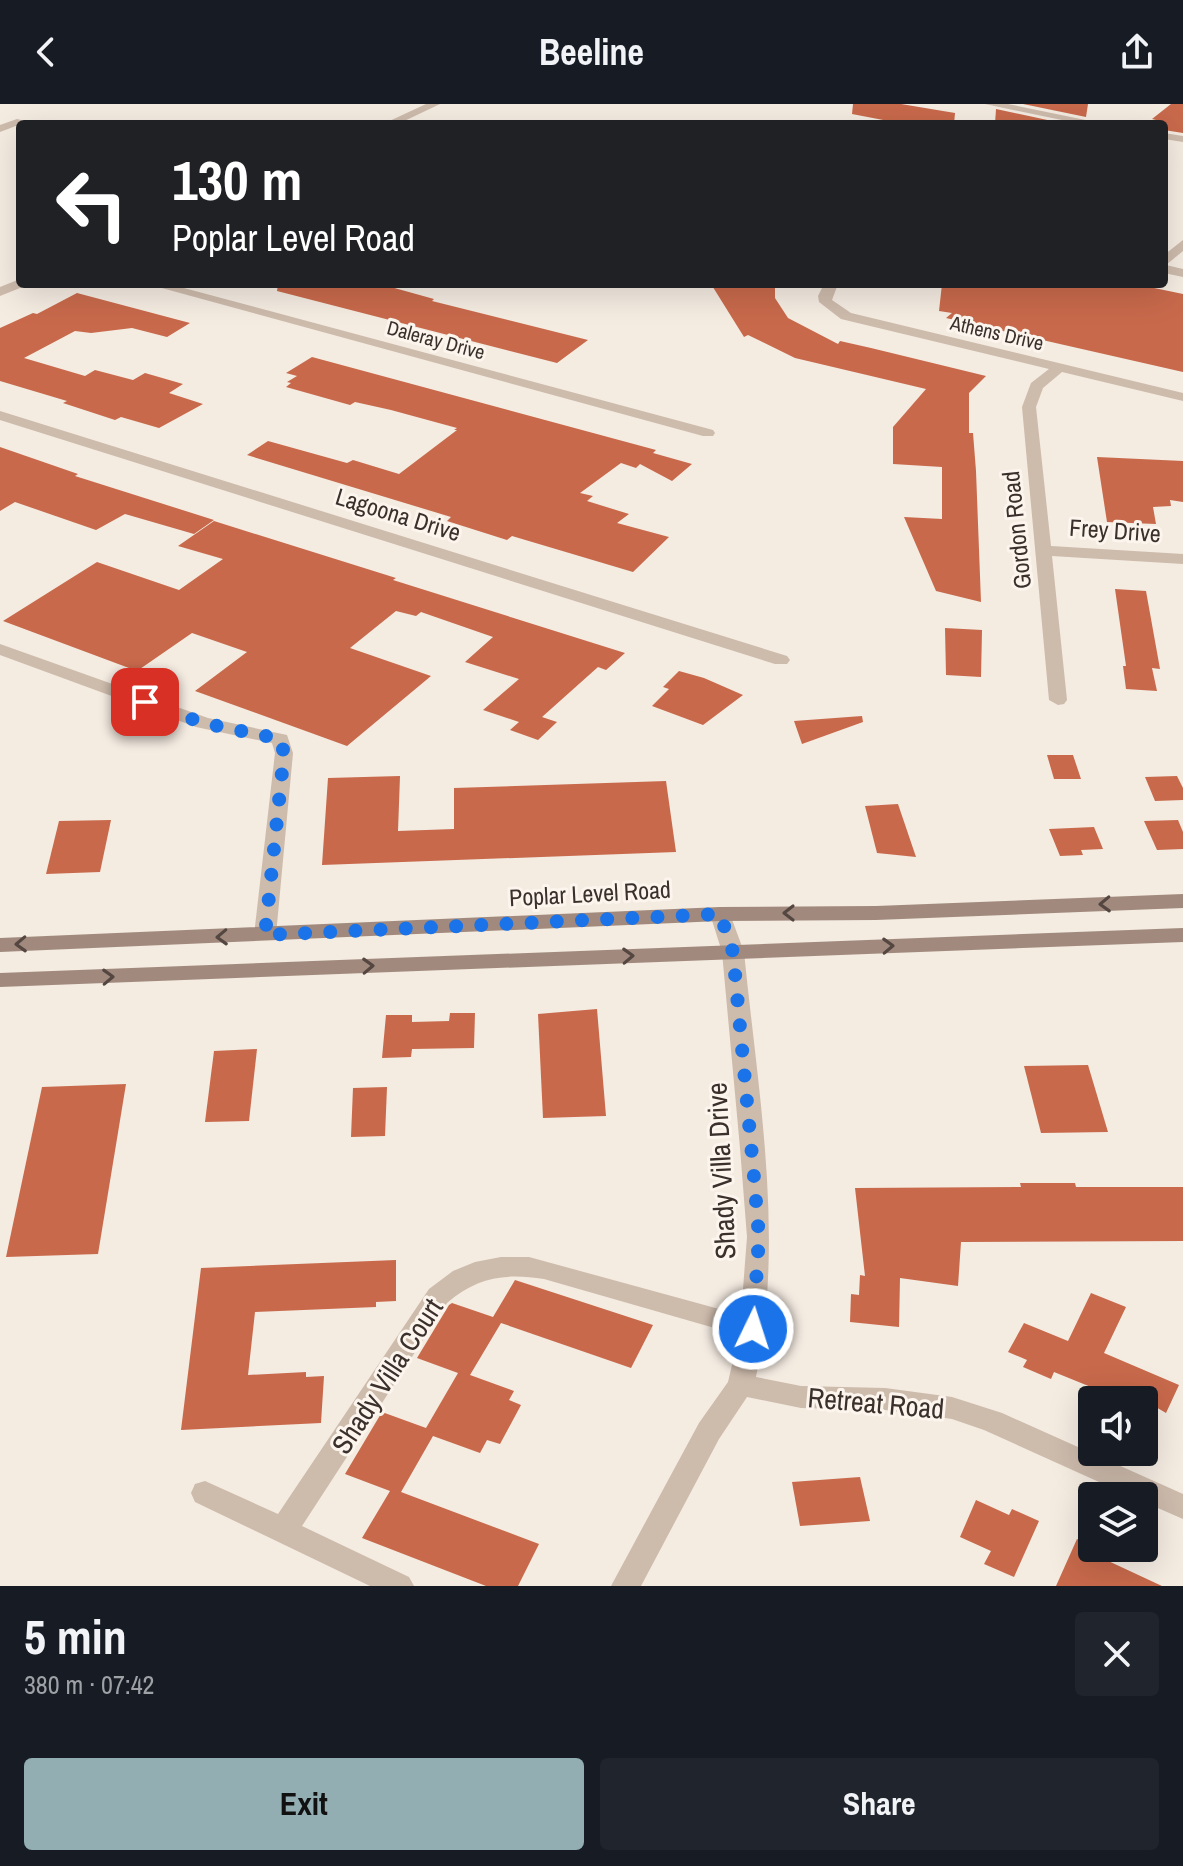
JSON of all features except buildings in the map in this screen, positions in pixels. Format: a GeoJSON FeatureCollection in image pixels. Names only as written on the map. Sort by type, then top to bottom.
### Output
{"type":"FeatureCollection","features":[{"type":"Feature","properties":{"kind":"main road","name":"Poplar Level Road"},"geometry":{"type":"LineString","coordinates":[[0,945],[720,914],[876,913],[1183,901]]}},
{"type":"Feature","properties":{"kind":"main road"},"geometry":{"type":"LineString","coordinates":[[0,980],[1183,935]]}},
{"type":"Feature","properties":{"kind":"street"},"geometry":{"type":"LineString","coordinates":[[397,120],[431,104]]}},
{"type":"Feature","properties":{"kind":"street"},"geometry":{"type":"LineString","coordinates":[[990,104],[1077,120]]}},
{"type":"Feature","properties":{"kind":"street"},"geometry":{"type":"LineString","coordinates":[[1168,258],[1183,244]]}},
{"type":"Feature","properties":{"kind":"street","name":"Daleray Drive"},"geometry":{"type":"LineString","coordinates":[[169,288],[708,433]]}},
{"type":"Feature","properties":{"kind":"street","name":"Athens Drive"},"geometry":{"type":"LineString","coordinates":[[829,288],[826,302],[846,316],[1183,397]]}},
{"type":"Feature","properties":{"kind":"street","name":"Gordon Road"},"geometry":{"type":"LineString","coordinates":[[1058,700],[1029,407],[1036,386],[1059,368]]}},
{"type":"Feature","properties":{"kind":"street","name":"Lagoona Drive"},"geometry":{"type":"LineString","coordinates":[[0,415],[781,660]]}},
{"type":"Feature","properties":{"kind":"street","name":"Frey Drive"},"geometry":{"type":"LineString","coordinates":[[1044,551],[1183,559]]}},
{"type":"Feature","properties":{"kind":"street"},"geometry":{"type":"LineString","coordinates":[[0,649],[203,723],[280,739],[284,753],[265,935]]}},
{"type":"Feature","properties":{"kind":"street","name":"Shady Villa Drive"},"geometry":{"type":"LineString","coordinates":[[626,1586],[709,1431],[741,1385],[753,1329],[759,1237],[733,952],[720,914]]}},
{"type":"Feature","properties":{"kind":"street","name":"Shady Villa Court"},"geometry":{"type":"LineString","coordinates":[[282,1531],[438,1296],[452,1282],[475,1271],[512,1264],[544,1269],[753,1329]]}},
{"type":"Feature","properties":{"kind":"street","name":"Retreat Road"},"geometry":{"type":"LineString","coordinates":[[741,1385],[801,1397],[885,1399],[952,1408],[992,1421],[1183,1507]]}},
{"type":"Feature","properties":{"kind":"street"},"geometry":{"type":"LineString","coordinates":[[205,1493],[399,1586]]}},
{"type":"Feature","properties":{"kind":"route"},"geometry":{"type":"LineString","coordinates":[[145,702],[203,723],[280,739],[284,753],[265,935],[720,914],[733,952],[759,1237],[753,1329]]}}]}
